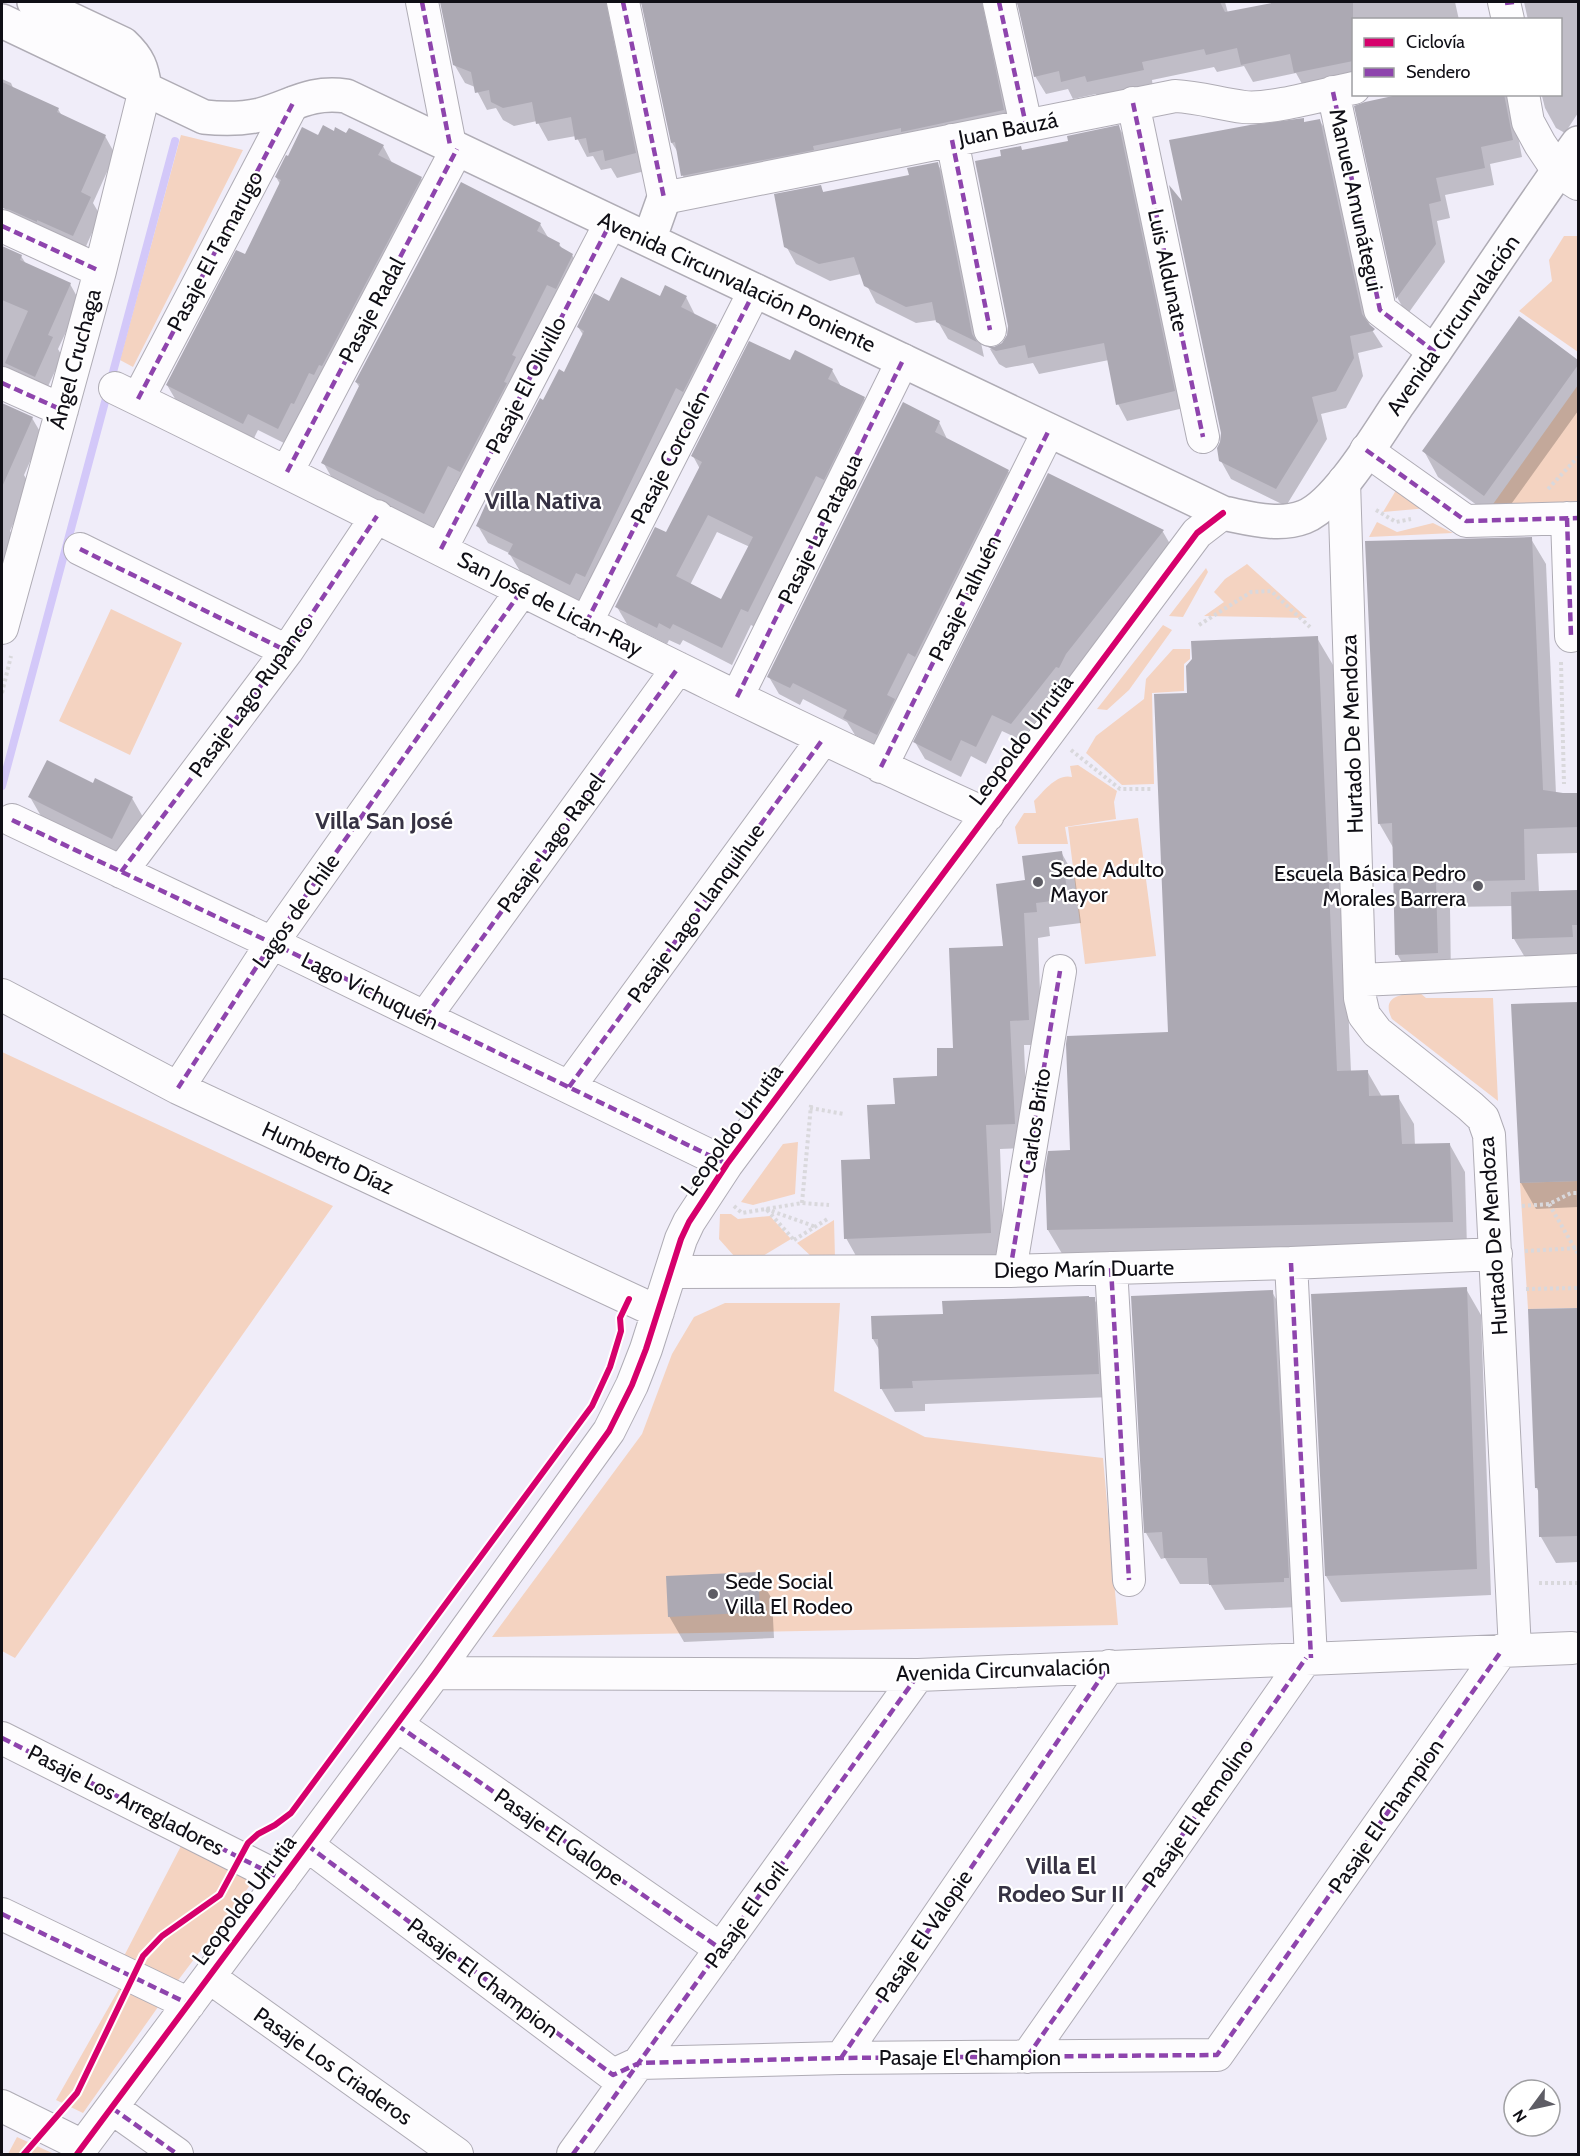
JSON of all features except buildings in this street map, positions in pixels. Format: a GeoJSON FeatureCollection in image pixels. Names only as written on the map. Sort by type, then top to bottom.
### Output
{"type":"FeatureCollection","features":[{"type":"Feature","properties":{"kind":"street"},"geometry":{"type":"LineString","coordinates":[[34,2],[123,44],[134,54],[142,68],[145,89]]}},
{"type":"Feature","properties":{"kind":"street"},"geometry":{"type":"LineString","coordinates":[[422,2],[454,147]]}},
{"type":"Feature","properties":{"kind":"street"},"geometry":{"type":"LineString","coordinates":[[623,2],[664,198],[649,240]]}},
{"type":"Feature","properties":{"kind":"street"},"geometry":{"type":"LineString","coordinates":[[999,2],[1026,125]]}},
{"type":"Feature","properties":{"kind":"street","name":"Avenida Circunvalación Poniente"},"geometry":{"type":"LineString","coordinates":[[2,21],[204,117],[220,119],[259,115],[311,96],[329,94],[346,96],[1223,513],[1265,521],[1288,522],[1306,517],[1334,493]]}},
{"type":"Feature","properties":{"kind":"street","name":"Ángel Cruchaga"},"geometry":{"type":"LineString","coordinates":[[2,628],[100,271],[145,89]]}},
{"type":"Feature","properties":{"kind":"street","name":"Juan Bauzá"},"geometry":{"type":"LineString","coordinates":[[664,198],[1175,96],[1194,96],[1245,107],[1343,90]]}},
{"type":"Feature","properties":{"kind":"street","name":"Manuel Amunátegui"},"geometry":{"type":"LineString","coordinates":[[1343,90],[1380,310],[1435,352]]}},
{"type":"Feature","properties":{"kind":"street"},"geometry":{"type":"LineString","coordinates":[[1523,96],[1528,122],[1540,144],[1568,178]]}},
{"type":"Feature","properties":{"kind":"street","name":"Pasaje El Tamarugo"},"geometry":{"type":"LineString","coordinates":[[126,393],[293,103]]}},
{"type":"Feature","properties":{"kind":"street","name":"Luis Aldunate"},"geometry":{"type":"LineString","coordinates":[[1133,103],[1203,437]]}},
{"type":"Feature","properties":{"kind":"street"},"geometry":{"type":"LineString","coordinates":[[952,140],[990,330]]}},
{"type":"Feature","properties":{"kind":"street","name":"Avenida Circunvalación"},"geometry":{"type":"LineString","coordinates":[[1334,493],[1435,352],[1568,178],[1578,143]]}},
{"type":"Feature","properties":{"kind":"street","name":"Pasaje Radal"},"geometry":{"type":"LineString","coordinates":[[287,472],[454,147]]}},
{"type":"Feature","properties":{"kind":"street","name":"Pasaje El Olivillo"},"geometry":{"type":"LineString","coordinates":[[441,549],[611,222]]}},
{"type":"Feature","properties":{"kind":"street"},"geometry":{"type":"LineString","coordinates":[[2,226],[100,271]]}},
{"type":"Feature","properties":{"kind":"street","name":"Pasaje Corcolén"},"geometry":{"type":"LineString","coordinates":[[586,623],[755,290]]}},
{"type":"Feature","properties":{"kind":"street","name":"Pasaje La Patagua"},"geometry":{"type":"LineString","coordinates":[[737,697],[903,360]]}},
{"type":"Feature","properties":{"kind":"street"},"geometry":{"type":"LineString","coordinates":[[2,383],[62,410]]}},
{"type":"Feature","properties":{"kind":"street","name":"San José de Lican-Ray"},"geometry":{"type":"LineString","coordinates":[[126,393],[737,697],[881,767],[988,815]]}},
{"type":"Feature","properties":{"kind":"street","name":"Pasaje Talhuén"},"geometry":{"type":"LineString","coordinates":[[881,767],[1049,430]]}},
{"type":"Feature","properties":{"kind":"street"},"geometry":{"type":"LineString","coordinates":[[1366,450],[1466,521],[1573,518],[1571,636]]}},
{"type":"Feature","properties":{"kind":"street","name":"Hurtado De Mendoza"},"geometry":{"type":"LineString","coordinates":[[1334,493],[1360,998],[1364,1015],[1377,1032],[1483,1118],[1489,1135],[1512,1583],[1509,1650]]}},
{"type":"Feature","properties":{"kind":"street","name":"Leopoldo Urrutia"},"geometry":{"type":"LineString","coordinates":[[80,2150],[397,1725],[609,1431],[632,1385],[672,1272],[681,1239],[689,1222],[727,1164],[1197,533],[1223,513]]}},
{"type":"Feature","properties":{"kind":"street","name":"Pasaje Lago Rupanco"},"geometry":{"type":"LineString","coordinates":[[121,872],[287,651],[377,516]]}},
{"type":"Feature","properties":{"kind":"street"},"geometry":{"type":"LineString","coordinates":[[80,549],[287,651]]}},
{"type":"Feature","properties":{"kind":"street","name":"Lagos de Chile"},"geometry":{"type":"LineString","coordinates":[[178,1088],[272,943],[522,590]]}},
{"type":"Feature","properties":{"kind":"street","name":"Pasaje Lago Rapel"},"geometry":{"type":"LineString","coordinates":[[425,1017],[678,668]]}},
{"type":"Feature","properties":{"kind":"street","name":"Pasaje Lago Llanquihue"},"geometry":{"type":"LineString","coordinates":[[569,1088],[823,739]]}},
{"type":"Feature","properties":{"kind":"street","name":"Lago Vichuquén"},"geometry":{"type":"LineString","coordinates":[[12,820],[272,943],[727,1164]]}},
{"type":"Feature","properties":{"kind":"street"},"geometry":{"type":"LineString","coordinates":[[1360,980],[1578,970]]}},
{"type":"Feature","properties":{"kind":"street","name":"Carlos Brito"},"geometry":{"type":"LineString","coordinates":[[1010,1271],[1060,971]]}},
{"type":"Feature","properties":{"kind":"street","name":"Humberto Díaz"},"geometry":{"type":"LineString","coordinates":[[2,995],[178,1088],[658,1312]]}},
{"type":"Feature","properties":{"kind":"street","name":"Diego Marín Duarte"},"geometry":{"type":"LineString","coordinates":[[672,1272],[1010,1271],[1291,1263],[1496,1254]]}},
{"type":"Feature","properties":{"kind":"street"},"geometry":{"type":"LineString","coordinates":[[1291,1263],[1309,1658]]}},
{"type":"Feature","properties":{"kind":"street"},"geometry":{"type":"LineString","coordinates":[[1111,1268],[1129,1580]]}},
{"type":"Feature","properties":{"kind":"street","name":"Avenida Circunvalación"},"geometry":{"type":"LineString","coordinates":[[435,1673],[918,1675],[1572,1648]]}},
{"type":"Feature","properties":{"kind":"street","name":"Pasaje El Champion"},"geometry":{"type":"LineString","coordinates":[[307,1845],[613,2075],[639,2063],[841,2058],[1217,2055],[1509,1650]]}},
{"type":"Feature","properties":{"kind":"street","name":"Pasaje El Remolino"},"geometry":{"type":"LineString","coordinates":[[1027,2057],[1309,1658]]}},
{"type":"Feature","properties":{"kind":"street","name":"Pasaje El Valopie"},"geometry":{"type":"LineString","coordinates":[[841,2058],[1109,1666]]}},
{"type":"Feature","properties":{"kind":"street","name":"Pasaje El Toril"},"geometry":{"type":"LineString","coordinates":[[573,2154],[918,1675]]}},
{"type":"Feature","properties":{"kind":"street","name":"Pasaje El Galope"},"geometry":{"type":"LineString","coordinates":[[397,1725],[721,1948]]}},
{"type":"Feature","properties":{"kind":"street","name":"Pasaje Los Arregladores"},"geometry":{"type":"LineString","coordinates":[[2,1738],[282,1879]]}},
{"type":"Feature","properties":{"kind":"street"},"geometry":{"type":"LineString","coordinates":[[2,1914],[189,2004]]}},
{"type":"Feature","properties":{"kind":"street","name":"Pasaje Los Criaderos"},"geometry":{"type":"LineString","coordinates":[[209,1977],[457,2154]]}},
{"type":"Feature","properties":{"kind":"street"},"geometry":{"type":"LineString","coordinates":[[2,2106],[80,2150]]}},
{"type":"Feature","properties":{"kind":"street"},"geometry":{"type":"LineString","coordinates":[[112,2108],[177,2154]]}},
{"type":"Feature","properties":{"kind":"path"},"geometry":{"type":"LineString","coordinates":[[1199,625],[1251,592],[1270,591],[1310,627]]}},
{"type":"Feature","properties":{"kind":"path"},"geometry":{"type":"LineString","coordinates":[[1564,784],[1561,658],[1571,636]]}},
{"type":"Feature","properties":{"kind":"path"},"geometry":{"type":"LineString","coordinates":[[1071,750],[1120,789],[1152,789]]}},
{"type":"Feature","properties":{"kind":"path"},"geometry":{"type":"LineString","coordinates":[[802,1203],[811,1097]]}},
{"type":"Feature","properties":{"kind":"path"},"geometry":{"type":"LineString","coordinates":[[810,1108],[844,1114]]}},
{"type":"Feature","properties":{"kind":"path"},"geometry":{"type":"LineString","coordinates":[[1494,1208],[1548,1204],[1578,1192]]}},
{"type":"Feature","properties":{"kind":"path"},"geometry":{"type":"LineString","coordinates":[[726,1201],[742,1213],[802,1203],[829,1205]]}},
{"type":"Feature","properties":{"kind":"path"},"geometry":{"type":"LineString","coordinates":[[1548,1204],[1578,1254]]}},
{"type":"Feature","properties":{"kind":"path"},"geometry":{"type":"LineString","coordinates":[[766,1209],[816,1227]]}},
{"type":"Feature","properties":{"kind":"path"},"geometry":{"type":"LineString","coordinates":[[766,1209],[794,1240]]}},
{"type":"Feature","properties":{"kind":"path"},"geometry":{"type":"LineString","coordinates":[[1496,1254],[1576,1248]]}},
{"type":"Feature","properties":{"kind":"path"},"geometry":{"type":"LineString","coordinates":[[1498,1290],[1578,1288]]}},
{"type":"Feature","properties":{"kind":"path"},"geometry":{"type":"LineString","coordinates":[[1512,1583],[1578,1583]]}},
{"type":"Feature","properties":{"kind":"shaded area"},"geometry":{"type":"Polygon","coordinates":[[[181,135],[243,150],[133,367],[120,360],[181,135]]]}},
{"type":"Feature","properties":{"kind":"shaded area"},"geometry":{"type":"Polygon","coordinates":[[[1564,236],[1578,236],[1578,352],[1519,311],[1552,281],[1549,260],[1564,236]]]}},
{"type":"Feature","properties":{"kind":"shaded area"},"geometry":{"type":"Polygon","coordinates":[[[1578,385],[1578,511],[1486,514],[1578,385]]]}},
{"type":"Feature","properties":{"kind":"shaded area"},"geometry":{"type":"Polygon","coordinates":[[[1398,487],[1428,508],[1383,512],[1398,487]]]}},
{"type":"Feature","properties":{"kind":"shaded area"},"geometry":{"type":"Polygon","coordinates":[[[1377,522],[1397,532],[1433,523],[1453,533],[1369,537],[1377,522]]]}},
{"type":"Feature","properties":{"kind":"shaded area"},"geometry":{"type":"Polygon","coordinates":[[[1247,564],[1307,618],[1204,616],[1224,602],[1214,592],[1225,579],[1247,564]]]}},
{"type":"Feature","properties":{"kind":"shaded area"},"geometry":{"type":"Polygon","coordinates":[[[1206,568],[1208,572],[1183,617],[1169,616],[1206,568]]]}},
{"type":"Feature","properties":{"kind":"shaded area"},"geometry":{"type":"Polygon","coordinates":[[[111,609],[182,643],[130,755],[59,721],[111,609]]]}},
{"type":"Feature","properties":{"kind":"shaded area"},"geometry":{"type":"Polygon","coordinates":[[[1163,625],[1172,630],[1129,690],[1107,710],[1097,709],[1163,625]]]}},
{"type":"Feature","properties":{"kind":"shaded area"},"geometry":{"type":"Polygon","coordinates":[[[1173,649],[1190,649],[1190,659],[1184,664],[1184,691],[1152,693],[1154,784],[1122,785],[1086,753],[1096,736],[1144,699],[1146,679],[1173,649]]]}},
{"type":"Feature","properties":{"kind":"shaded area"},"geometry":{"type":"Polygon","coordinates":[[[1078,765],[1117,791],[1114,802],[1116,819],[1065,827],[1068,844],[1018,844],[1015,827],[1024,813],[1036,813],[1034,801],[1056,780],[1066,776],[1072,777],[1070,766],[1078,765]]]}},
{"type":"Feature","properties":{"kind":"shaded area"},"geometry":{"type":"Polygon","coordinates":[[[1138,818],[1156,956],[1085,964],[1068,827],[1138,818]]]}},
{"type":"Feature","properties":{"kind":"shaded area"},"geometry":{"type":"Polygon","coordinates":[[[1420,993],[1426,998],[1493,998],[1498,1101],[1392,1019],[1389,1011],[1391,1000],[1401,995],[1420,993]]]}},
{"type":"Feature","properties":{"kind":"shaded area"},"geometry":{"type":"Polygon","coordinates":[[[2,1052],[333,1206],[15,1658],[2,1651],[2,1052]]]}},
{"type":"Feature","properties":{"kind":"shaded area"},"geometry":{"type":"Polygon","coordinates":[[[798,1142],[795,1194],[753,1205],[741,1202],[783,1144],[798,1142]]]}},
{"type":"Feature","properties":{"kind":"shaded area"},"geometry":{"type":"Polygon","coordinates":[[[1578,1181],[1578,1308],[1528,1309],[1520,1183],[1578,1181]]]}},
{"type":"Feature","properties":{"kind":"shaded area"},"geometry":{"type":"Polygon","coordinates":[[[720,1214],[731,1214],[738,1219],[770,1216],[791,1239],[756,1260],[735,1257],[719,1239],[720,1214]]]}},
{"type":"Feature","properties":{"kind":"shaded area"},"geometry":{"type":"Polygon","coordinates":[[[834,1220],[835,1258],[813,1258],[797,1243],[834,1220]]]}},
{"type":"Feature","properties":{"kind":"shaded area"},"geometry":{"type":"Polygon","coordinates":[[[725,1303],[840,1303],[834,1391],[925,1437],[1103,1458],[1118,1625],[492,1637],[642,1434],[672,1354],[694,1317],[725,1303]]]}},
{"type":"Feature","properties":{"kind":"shaded area"},"geometry":{"type":"Polygon","coordinates":[[[181,1846],[254,1880],[176,1983],[123,1958],[181,1846]]]}},
{"type":"Feature","properties":{"kind":"shaded area"},"geometry":{"type":"Polygon","coordinates":[[[119,1989],[158,2007],[83,2113],[56,2100],[119,1989]]]}},
{"type":"Feature","properties":{"kind":"shaded area"},"geometry":{"type":"Polygon","coordinates":[[[17,2137],[52,2153],[8,2154],[17,2137]]]}},
{"type":"Feature","properties":{"kind":"waterway"},"geometry":{"type":"LineString","coordinates":[[2,786],[175,141]]}},
{"type":"Feature","properties":{"kind":"marked path"},"geometry":{"type":"LineString","coordinates":[[422,2],[450,145]]}},
{"type":"Feature","properties":{"kind":"marked path"},"geometry":{"type":"LineString","coordinates":[[623,2],[664,198]]}},
{"type":"Feature","properties":{"kind":"marked path"},"geometry":{"type":"LineString","coordinates":[[999,2],[1026,125]]}},
{"type":"Feature","properties":{"kind":"marked path"},"geometry":{"type":"LineString","coordinates":[[1505,3],[1515,2]]}},
{"type":"Feature","properties":{"kind":"marked path"},"geometry":{"type":"LineString","coordinates":[[1333,92],[1380,310],[1435,352]]}},
{"type":"Feature","properties":{"kind":"marked path"},"geometry":{"type":"LineString","coordinates":[[138,399],[293,103]]}},
{"type":"Feature","properties":{"kind":"marked path"},"geometry":{"type":"LineString","coordinates":[[1133,103],[1203,437]]}},
{"type":"Feature","properties":{"kind":"marked path"},"geometry":{"type":"LineString","coordinates":[[952,140],[990,330]]}},
{"type":"Feature","properties":{"kind":"marked path"},"geometry":{"type":"LineString","coordinates":[[287,472],[457,149]]}},
{"type":"Feature","properties":{"kind":"marked path"},"geometry":{"type":"LineString","coordinates":[[441,549],[611,222]]}},
{"type":"Feature","properties":{"kind":"marked path"},"geometry":{"type":"LineString","coordinates":[[2,226],[100,271]]}},
{"type":"Feature","properties":{"kind":"marked path"},"geometry":{"type":"LineString","coordinates":[[586,623],[755,290]]}},
{"type":"Feature","properties":{"kind":"marked path"},"geometry":{"type":"LineString","coordinates":[[737,697],[903,360]]}},
{"type":"Feature","properties":{"kind":"marked path"},"geometry":{"type":"LineString","coordinates":[[2,383],[62,410]]}},
{"type":"Feature","properties":{"kind":"marked path"},"geometry":{"type":"LineString","coordinates":[[881,767],[1049,430]]}},
{"type":"Feature","properties":{"kind":"marked path"},"geometry":{"type":"LineString","coordinates":[[1366,450],[1466,521],[1578,518]]}},
{"type":"Feature","properties":{"kind":"marked path"},"geometry":{"type":"LineString","coordinates":[[121,872],[287,651],[377,516]]}},
{"type":"Feature","properties":{"kind":"marked path"},"geometry":{"type":"LineString","coordinates":[[1567,518],[1571,636]]}},
{"type":"Feature","properties":{"kind":"marked path"},"geometry":{"type":"LineString","coordinates":[[80,549],[287,651]]}},
{"type":"Feature","properties":{"kind":"marked path"},"geometry":{"type":"LineString","coordinates":[[178,1088],[272,943],[522,590]]}},
{"type":"Feature","properties":{"kind":"marked path"},"geometry":{"type":"LineString","coordinates":[[425,1017],[678,668]]}},
{"type":"Feature","properties":{"kind":"marked path"},"geometry":{"type":"LineString","coordinates":[[569,1087],[823,739]]}},
{"type":"Feature","properties":{"kind":"marked path"},"geometry":{"type":"LineString","coordinates":[[12,820],[272,943],[727,1164]]}},
{"type":"Feature","properties":{"kind":"marked path"},"geometry":{"type":"LineString","coordinates":[[1010,1271],[1060,971]]}},
{"type":"Feature","properties":{"kind":"marked path"},"geometry":{"type":"LineString","coordinates":[[1291,1263],[1311,1658]]}},
{"type":"Feature","properties":{"kind":"marked path"},"geometry":{"type":"LineString","coordinates":[[1111,1268],[1129,1580]]}},
{"type":"Feature","properties":{"kind":"marked path"},"geometry":{"type":"LineString","coordinates":[[307,1845],[613,2075],[639,2063],[841,2058],[1217,2055],[1502,1650]]}},
{"type":"Feature","properties":{"kind":"marked path"},"geometry":{"type":"LineString","coordinates":[[1027,2057],[1306,1658]]}},
{"type":"Feature","properties":{"kind":"marked path"},"geometry":{"type":"LineString","coordinates":[[841,2058],[1109,1666]]}},
{"type":"Feature","properties":{"kind":"marked path"},"geometry":{"type":"LineString","coordinates":[[573,2154],[918,1675]]}},
{"type":"Feature","properties":{"kind":"marked path"},"geometry":{"type":"LineString","coordinates":[[397,1725],[721,1949]]}},
{"type":"Feature","properties":{"kind":"marked path"},"geometry":{"type":"LineString","coordinates":[[2,1738],[282,1879]]}},
{"type":"Feature","properties":{"kind":"marked path"},"geometry":{"type":"LineString","coordinates":[[2,1914],[189,2004]]}},
{"type":"Feature","properties":{"kind":"marked path"},"geometry":{"type":"LineString","coordinates":[[112,2108],[177,2154]]}},
{"type":"Feature","properties":{"kind":"cycle path"},"geometry":{"type":"LineString","coordinates":[[77,2154],[435,1673],[609,1431],[632,1385],[646,1349],[681,1239],[689,1222],[727,1164],[1197,533],[1223,513]]}},
{"type":"Feature","properties":{"kind":"cycle path"},"geometry":{"type":"LineString","coordinates":[[24,2154],[77,2093],[143,1956],[162,1936],[220,1895],[248,1843],[291,1813],[592,1406],[610,1367],[621,1331],[620,1318],[629,1299]]}},
{"type":"Feature","properties":{"kind":"place","name":"Sede Adulto Mayor"},"geometry":{"type":"Point","coordinates":[1038,882]}},
{"type":"Feature","properties":{"kind":"place","name":"Escuela Básica Pedro Morales Barrera"},"geometry":{"type":"Point","coordinates":[1478,886]}},
{"type":"Feature","properties":{"kind":"place","name":"Sede Social Villa El Rodeo"},"geometry":{"type":"Point","coordinates":[713,1594]}},
{"type":"Feature","properties":{"kind":"district","name":"Villa Nativa"},"geometry":{"type":"Point","coordinates":[543,500]}},
{"type":"Feature","properties":{"kind":"district","name":"Villa San José"},"geometry":{"type":"Point","coordinates":[384,820]}},
{"type":"Feature","properties":{"kind":"district","name":"Villa El Rodeo Sur II"},"geometry":{"type":"Point","coordinates":[1061,1879]}}]}
